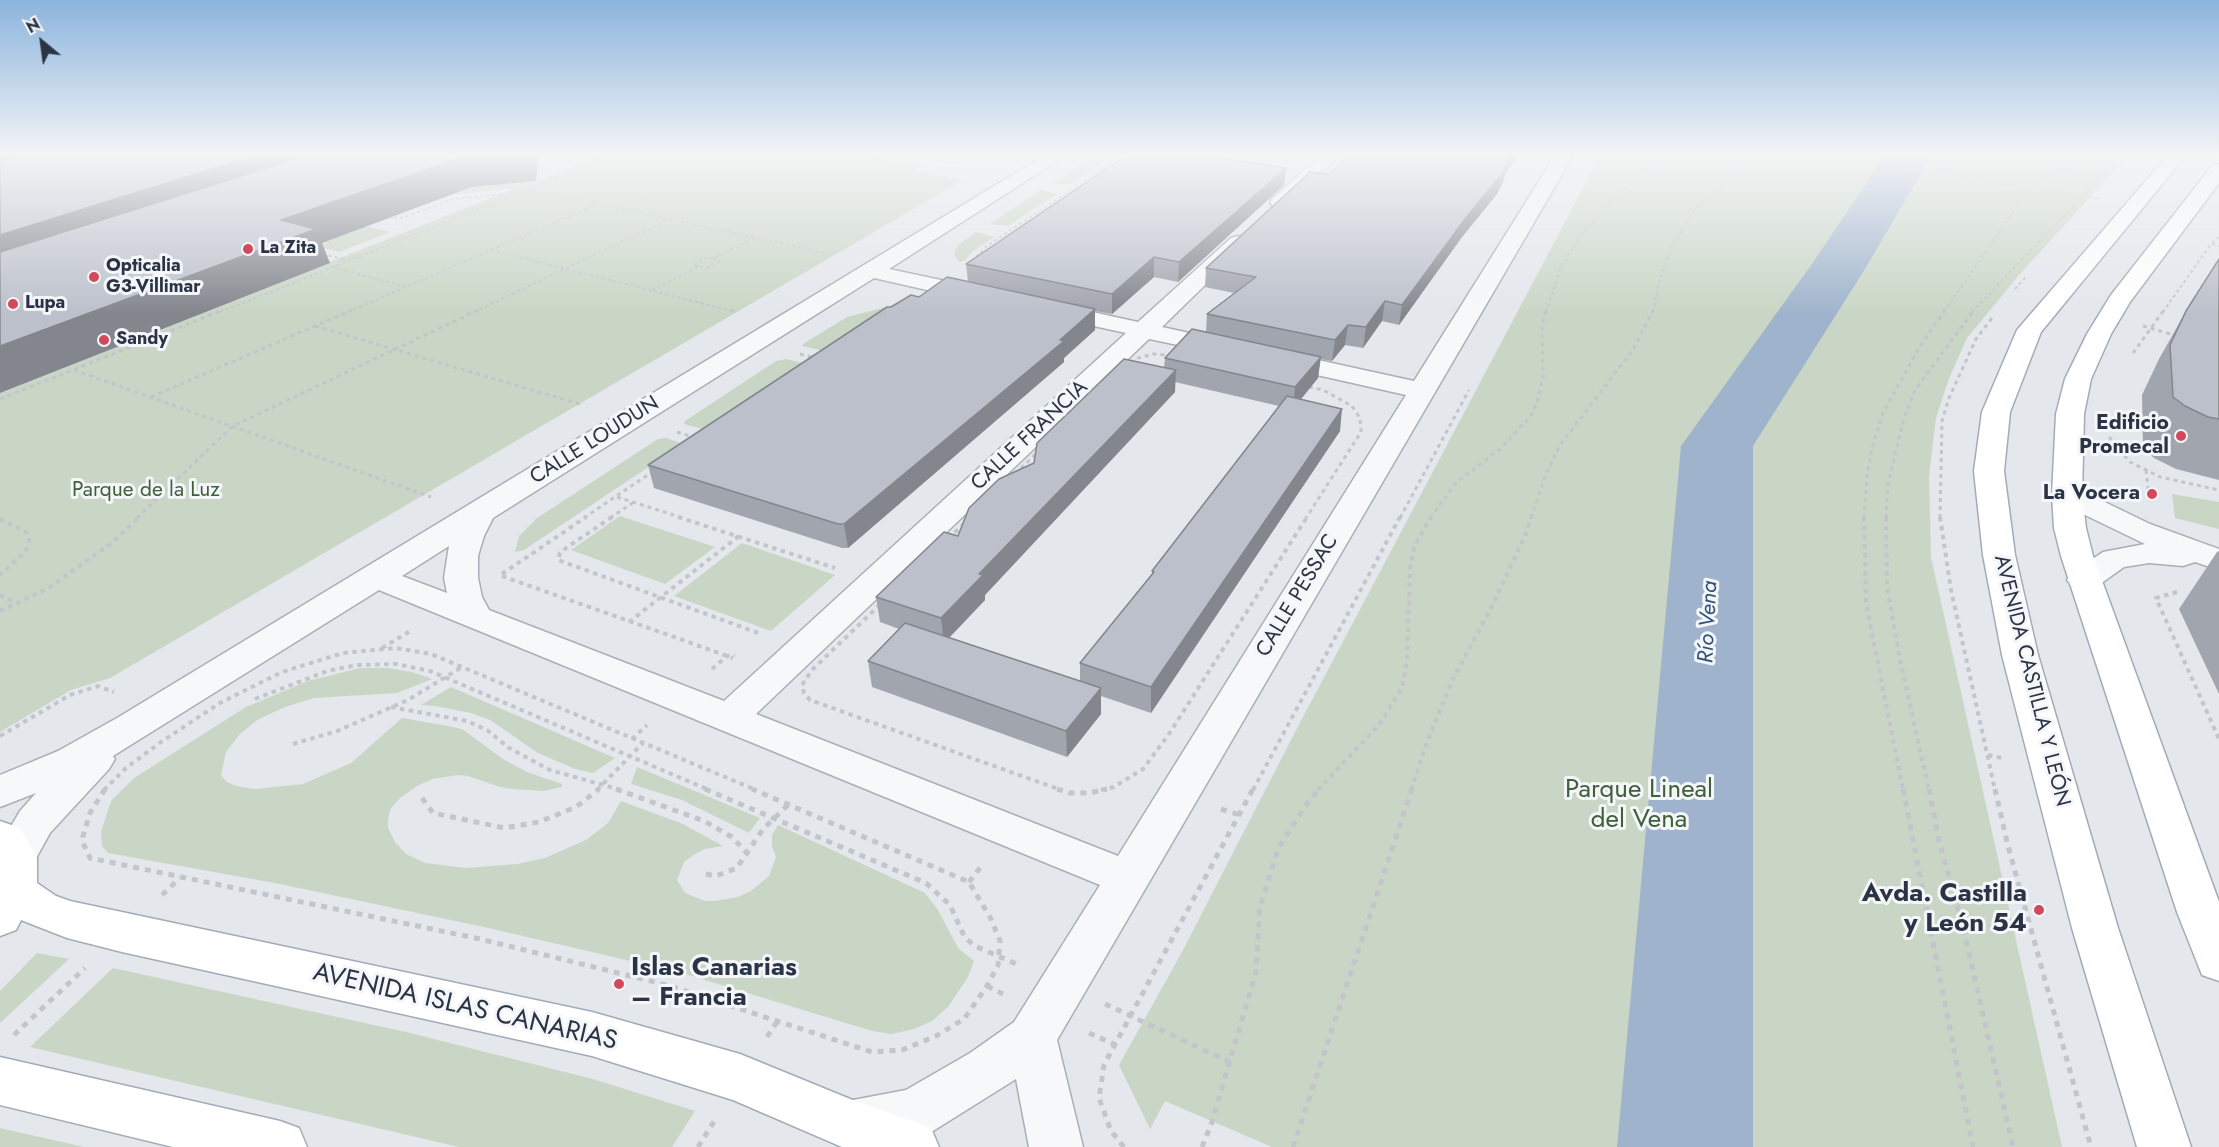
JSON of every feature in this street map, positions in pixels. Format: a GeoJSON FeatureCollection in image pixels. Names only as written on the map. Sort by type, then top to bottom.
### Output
{"type":"FeatureCollection","features":[{"type":"Feature","properties":{"kind":"main road","name":"AVENIDA CASTILLA Y LEÓN"},"geometry":{"type":"LineString","coordinates":[[2133,208],[2029,330],[1996,412],[1989,471],[1999,555],[2020,655],[2095,928],[2164,1147]]}},
{"type":"Feature","properties":{"kind":"main road"},"geometry":{"type":"LineString","coordinates":[[2190,208],[2119,300],[2099,334],[2078,379],[2070,414],[2067,495],[2070,528],[2084,580],[2219,961]]}},
{"type":"Feature","properties":{"kind":"main road","name":"AVENIDA ISLAS CANARIAS"},"geometry":{"type":"LineString","coordinates":[[7,875],[40,909],[67,919],[592,1034],[740,1078],[851,1125],[912,1147]]}},
{"type":"Feature","properties":{"kind":"main road"},"geometry":{"type":"LineString","coordinates":[[0,1082],[280,1147]]}},
{"type":"Feature","properties":{"kind":"street","name":"CALLE LOUDUN"},"geometry":{"type":"LineString","coordinates":[[7,875],[35,822],[58,795],[160,721],[376,577],[972,208]]}},
{"type":"Feature","properties":{"kind":"street","name":"CALLE FRANCIA"},"geometry":{"type":"LineString","coordinates":[[729,718],[1274,208]]}},
{"type":"Feature","properties":{"kind":"street","name":"CALLE PESSAC"},"geometry":{"type":"LineString","coordinates":[[851,1125],[914,1113],[988,1070],[1032,1038],[1128,878],[1379,431],[1422,391],[1533,208]]}},
{"type":"Feature","properties":{"kind":"street"},"geometry":{"type":"LineString","coordinates":[[921,239],[921,262],[938,281],[953,289]]}},
{"type":"Feature","properties":{"kind":"street"},"geometry":{"type":"LineString","coordinates":[[870,271],[996,298]]}},
{"type":"Feature","properties":{"kind":"street"},"geometry":{"type":"LineString","coordinates":[[1029,305],[1422,391]]}},
{"type":"Feature","properties":{"kind":"street"},"geometry":{"type":"LineString","coordinates":[[1313,367],[1363,390],[1376,401],[1379,431]]}},
{"type":"Feature","properties":{"kind":"street"},"geometry":{"type":"LineString","coordinates":[[2067,495],[2139,531],[2215,559]]}},
{"type":"Feature","properties":{"kind":"street"},"geometry":{"type":"LineString","coordinates":[[477,617],[465,597],[461,578],[462,556],[468,536],[481,512]]}},
{"type":"Feature","properties":{"kind":"street"},"geometry":{"type":"LineString","coordinates":[[2084,580],[2114,559],[2149,554],[2215,559]]}},
{"type":"Feature","properties":{"kind":"street"},"geometry":{"type":"LineString","coordinates":[[376,577],[1128,878]]}},
{"type":"Feature","properties":{"kind":"street","name":"CALLE LOUDUN"},"geometry":{"type":"LineString","coordinates":[[0,792],[160,721]]}},
{"type":"Feature","properties":{"kind":"street"},"geometry":{"type":"LineString","coordinates":[[1032,1038],[1056,1147]]}},
{"type":"Feature","properties":{"kind":"path"},"geometry":{"type":"LineString","coordinates":[[383,216],[402,218],[430,208]]}},
{"type":"Feature","properties":{"kind":"path"},"geometry":{"type":"LineString","coordinates":[[0,399],[481,208]]}},
{"type":"Feature","properties":{"kind":"path"},"geometry":{"type":"LineString","coordinates":[[151,397],[589,208]]}},
{"type":"Feature","properties":{"kind":"path"},"geometry":{"type":"LineString","coordinates":[[619,208],[836,255]]}},
{"type":"Feature","properties":{"kind":"path"},"geometry":{"type":"LineString","coordinates":[[969,267],[974,257],[987,246],[1044,208]]}},
{"type":"Feature","properties":{"kind":"path"},"geometry":{"type":"LineString","coordinates":[[1202,1147],[1212,1122],[1256,972],[1260,907],[1278,849],[1305,806],[1327,778],[1379,725],[1402,688],[1407,661],[1410,568],[1414,547],[1425,525],[1456,483],[1500,449],[1530,417],[1537,403],[1543,378],[1542,326],[1547,306],[1562,265],[1582,234],[1605,208]]}},
{"type":"Feature","properties":{"kind":"path"},"geometry":{"type":"LineString","coordinates":[[1293,1147],[1427,742],[1452,681],[1490,610],[1525,536],[1545,476],[1560,445],[1633,350],[1653,312],[1660,278],[1673,244],[1698,208]]}},
{"type":"Feature","properties":{"kind":"path"},"geometry":{"type":"LineString","coordinates":[[1973,1147],[1866,603],[1864,510],[1873,444],[1883,413],[1920,346],[2016,208]]}},
{"type":"Feature","properties":{"kind":"path"},"geometry":{"type":"LineString","coordinates":[[2013,1147],[1963,926],[1939,841],[1919,735],[1899,655],[1887,587],[1885,528],[1888,484],[1904,417],[1915,390],[1967,317],[2070,208]]}},
{"type":"Feature","properties":{"kind":"path"},"geometry":{"type":"LineString","coordinates":[[0,611],[47,589],[113,542],[233,426],[670,219]]}},
{"type":"Feature","properties":{"kind":"path"},"geometry":{"type":"LineString","coordinates":[[2132,354],[2211,244],[2219,237]]}},
{"type":"Feature","properties":{"kind":"path"},"geometry":{"type":"LineString","coordinates":[[712,259],[755,238]]}},
{"type":"Feature","properties":{"kind":"path"},"geometry":{"type":"LineString","coordinates":[[2211,244],[2219,246]]}},
{"type":"Feature","properties":{"kind":"path"},"geometry":{"type":"LineString","coordinates":[[490,250],[739,312]]}},
{"type":"Feature","properties":{"kind":"path"},"geometry":{"type":"LineString","coordinates":[[315,252],[348,261]]}},
{"type":"Feature","properties":{"kind":"path"},"geometry":{"type":"LineString","coordinates":[[706,258],[719,261],[706,268],[699,266],[693,265],[706,258]]}},
{"type":"Feature","properties":{"kind":"path"},"geometry":{"type":"LineString","coordinates":[[652,290],[699,266]]}},
{"type":"Feature","properties":{"kind":"path"},"geometry":{"type":"LineString","coordinates":[[333,267],[405,287]]}},
{"type":"Feature","properties":{"kind":"path"},"geometry":{"type":"LineString","coordinates":[[315,326],[592,408]]}},
{"type":"Feature","properties":{"kind":"path"},"geometry":{"type":"LineString","coordinates":[[2149,328],[2174,335]]}},
{"type":"Feature","properties":{"kind":"path"},"geometry":{"type":"LineString","coordinates":[[1168,355],[1323,390],[1352,406],[1360,418],[1379,431],[1143,769],[1113,787],[1089,794],[1069,793],[843,713],[810,700],[804,693],[802,685],[812,670],[1139,356],[1168,355]]}},
{"type":"Feature","properties":{"kind":"path"},"geometry":{"type":"LineString","coordinates":[[810,365],[819,359]]}},
{"type":"Feature","properties":{"kind":"path"},"geometry":{"type":"LineString","coordinates":[[74,370],[437,500]]}},
{"type":"Feature","properties":{"kind":"path"},"geometry":{"type":"LineString","coordinates":[[1124,1147],[1111,1131],[1099,1098],[1104,1065],[1132,1017],[1470,387]]}},
{"type":"Feature","properties":{"kind":"path"},"geometry":{"type":"LineString","coordinates":[[674,431],[701,439],[691,446]]}},
{"type":"Feature","properties":{"kind":"path"},"geometry":{"type":"LineString","coordinates":[[2108,435],[2130,462],[2160,477],[2219,490]]}},
{"type":"Feature","properties":{"kind":"path"},"geometry":{"type":"LineString","coordinates":[[654,471],[500,575],[727,656]]}},
{"type":"Feature","properties":{"kind":"path"},"geometry":{"type":"LineString","coordinates":[[616,496],[845,571]]}},
{"type":"Feature","properties":{"kind":"path"},"geometry":{"type":"LineString","coordinates":[[633,502],[566,548],[560,553],[558,560],[765,636]]}},
{"type":"Feature","properties":{"kind":"path"},"geometry":{"type":"LineString","coordinates":[[0,519],[26,532],[29,540],[26,551],[0,575]]}},
{"type":"Feature","properties":{"kind":"path"},"geometry":{"type":"LineString","coordinates":[[629,622],[739,536]]}},
{"type":"Feature","properties":{"kind":"path"},"geometry":{"type":"LineString","coordinates":[[2180,591],[2156,598],[2219,739]]}},
{"type":"Feature","properties":{"kind":"path"},"geometry":{"type":"LineString","coordinates":[[0,595],[16,603]]}},
{"type":"Feature","properties":{"kind":"path"},"geometry":{"type":"LineString","coordinates":[[410,649],[431,654],[462,667],[969,882],[991,919],[1000,940],[1000,957],[987,986],[964,1018],[936,1036],[902,1050],[872,1052],[667,985],[480,939],[90,858],[83,843],[83,836],[90,813],[106,787],[126,768],[160,721],[220,703],[282,672],[343,653],[410,649]]}},
{"type":"Feature","properties":{"kind":"path"},"geometry":{"type":"LineString","coordinates":[[246,704],[299,680],[357,665],[378,663],[412,666],[447,677],[926,883],[950,905],[965,938],[977,947],[1230,1062]]}},
{"type":"Feature","properties":{"kind":"path"},"geometry":{"type":"LineString","coordinates":[[293,744],[336,731],[391,707],[462,667]]}},
{"type":"Feature","properties":{"kind":"path"},"geometry":{"type":"LineString","coordinates":[[0,736],[70,695],[98,686],[160,721],[214,717]]}},
{"type":"Feature","properties":{"kind":"path"},"geometry":{"type":"LineString","coordinates":[[391,707],[467,721],[487,730],[509,748],[550,770],[631,793],[704,821],[732,837],[748,854]]}},
{"type":"Feature","properties":{"kind":"path"},"geometry":{"type":"LineString","coordinates":[[422,798],[434,813],[505,828],[539,822],[576,807],[602,786],[629,755],[643,743]]}},
{"type":"Feature","properties":{"kind":"path"},"geometry":{"type":"LineString","coordinates":[[706,874],[716,876],[737,867],[763,829],[789,804]]}},
{"type":"Feature","properties":{"kind":"green space"},"geometry":{"type":"Polygon","coordinates":[[[293,208],[390,232],[339,252],[241,227],[293,208]]]}},
{"type":"Feature","properties":{"kind":"green space","name":"Parque de la Luz"},"geometry":{"type":"Polygon","coordinates":[[[467,208],[916,208],[110,678],[71,690],[0,732],[0,393],[467,208]]]}},
{"type":"Feature","properties":{"kind":"green space"},"geometry":{"type":"Polygon","coordinates":[[[1014,208],[1037,208],[1008,226],[990,224],[1014,208]]]}},
{"type":"Feature","properties":{"kind":"green space","name":"Parque Lineal del Vena"},"geometry":{"type":"Polygon","coordinates":[[[1573,208],[2081,208],[2019,275],[1967,338],[1948,381],[1936,418],[1929,476],[1931,557],[2062,1147],[1272,1147],[1165,1101],[1150,1129],[1119,1065],[1181,954],[1293,736],[1573,208]]]}},
{"type":"Feature","properties":{"kind":"green space"},"geometry":{"type":"Polygon","coordinates":[[[976,232],[994,237],[960,262],[954,256],[957,246],[976,232]]]}},
{"type":"Feature","properties":{"kind":"green space"},"geometry":{"type":"Polygon","coordinates":[[[889,308],[823,351],[803,346],[847,317],[889,308]]]}},
{"type":"Feature","properties":{"kind":"green space"},"geometry":{"type":"Polygon","coordinates":[[[786,359],[802,363],[703,429],[684,424],[685,421],[776,361],[786,359]]]}},
{"type":"Feature","properties":{"kind":"green space"},"geometry":{"type":"Polygon","coordinates":[[[666,438],[680,443],[680,446],[524,550],[515,552],[519,536],[537,518],[658,439],[666,438]]]}},
{"type":"Feature","properties":{"kind":"green space"},"geometry":{"type":"Polygon","coordinates":[[[2172,494],[2219,502],[2219,529],[2175,518],[2172,494]]]}},
{"type":"Feature","properties":{"kind":"green space"},"geometry":{"type":"Polygon","coordinates":[[[620,516],[715,547],[665,584],[571,550],[620,516]]]}},
{"type":"Feature","properties":{"kind":"green space"},"geometry":{"type":"Polygon","coordinates":[[[742,543],[835,575],[771,631],[674,596],[742,543]]]}},
{"type":"Feature","properties":{"kind":"green space"},"geometry":{"type":"Polygon","coordinates":[[[360,668],[388,668],[412,672],[432,679],[397,693],[314,698],[285,707],[257,720],[240,734],[226,752],[221,775],[227,782],[236,786],[255,789],[303,784],[351,763],[402,718],[462,729],[503,759],[527,772],[562,784],[562,787],[544,791],[513,789],[458,775],[432,779],[400,798],[391,808],[388,828],[395,842],[406,854],[425,863],[466,868],[517,864],[545,858],[586,840],[608,823],[621,801],[683,824],[723,846],[705,849],[684,862],[677,880],[685,893],[705,901],[715,901],[738,897],[751,891],[769,876],[776,857],[772,846],[772,835],[778,825],[925,893],[938,910],[958,948],[974,961],[968,977],[948,1007],[932,1021],[914,1029],[892,1034],[872,1031],[682,973],[493,929],[275,883],[108,853],[102,846],[101,832],[111,801],[134,778],[246,707],[308,681],[360,668]]]}},
{"type":"Feature","properties":{"kind":"green space"},"geometry":{"type":"Polygon","coordinates":[[[451,687],[615,758],[593,773],[575,769],[538,753],[490,720],[471,713],[421,705],[451,687]]]}},
{"type":"Feature","properties":{"kind":"green space"},"geometry":{"type":"Polygon","coordinates":[[[637,767],[760,818],[749,833],[682,800],[631,784],[637,767]]]}},
{"type":"Feature","properties":{"kind":"green space"},"geometry":{"type":"Polygon","coordinates":[[[37,953],[69,959],[0,1023],[0,991],[37,953]]]}},
{"type":"Feature","properties":{"kind":"green space"},"geometry":{"type":"Polygon","coordinates":[[[113,968],[406,1032],[593,1079],[695,1111],[672,1147],[459,1147],[30,1047],[113,968]]]}},
{"type":"Feature","properties":{"kind":"green space"},"geometry":{"type":"Polygon","coordinates":[[[0,1128],[84,1147],[0,1147],[0,1128]]]}},
{"type":"Feature","properties":{"kind":"building"},"geometry":{"type":"Polygon","coordinates":[[[0,208],[88,208],[0,235],[0,208]]]}},
{"type":"Feature","properties":{"kind":"building"},"geometry":{"type":"Polygon","coordinates":[[[141,208],[317,208],[281,220],[316,229],[0,346],[0,252],[141,208]]]}},
{"type":"Feature","properties":{"kind":"building"},"geometry":{"type":"Polygon","coordinates":[[[1049,208],[1241,208],[1179,262],[1154,257],[1112,294],[966,264],[1049,208]]]}},
{"type":"Feature","properties":{"kind":"building"},"geometry":{"type":"Polygon","coordinates":[[[1272,208],[1474,208],[1402,305],[1385,301],[1366,327],[1348,325],[1335,340],[1207,314],[1256,277],[1206,268],[1272,208]]]}},
{"type":"Feature","properties":{"kind":"building"},"geometry":{"type":"Polygon","coordinates":[[[2219,259],[2219,419],[2208,417],[2185,406],[2173,397],[2170,345],[2186,311],[2219,259]]]}},
{"type":"Feature","properties":{"kind":"building"},"geometry":{"type":"Polygon","coordinates":[[[947,277],[1095,309],[1060,340],[1064,341],[844,524],[648,465],[887,307],[911,295],[919,297],[947,277]]]}},
{"type":"Feature","properties":{"kind":"building"},"geometry":{"type":"Polygon","coordinates":[[[1192,329],[1321,357],[1295,387],[1165,358],[1192,329]]]}},
{"type":"Feature","properties":{"kind":"building"},"geometry":{"type":"Polygon","coordinates":[[[1124,359],[1176,370],[979,574],[983,575],[941,618],[876,597],[944,532],[958,536],[969,508],[999,479],[1034,463],[1037,443],[1124,359]]]}},
{"type":"Feature","properties":{"kind":"building"},"geometry":{"type":"Polygon","coordinates":[[[1287,396],[1342,409],[1151,687],[1080,663],[1154,572],[1152,571],[1287,396]]]}},
{"type":"Feature","properties":{"kind":"building"},"geometry":{"type":"Polygon","coordinates":[[[905,623],[1101,688],[1066,731],[868,661],[905,623]]]}},
{"type":"Feature","properties":{"kind":"waterway","name":"Río Vena"},"geometry":{"type":"LineString","coordinates":[[1685,1147],[1717,446],[1837,269],[1875,208]]}},
{"type":"Feature","properties":{"kind":"place","name":"La Zita"},"geometry":{"type":"Point","coordinates":[248,249]}},
{"type":"Feature","properties":{"kind":"place","name":"Opticalia G3-Villimar"},"geometry":{"type":"Point","coordinates":[94,277]}},
{"type":"Feature","properties":{"kind":"place","name":"Lupa"},"geometry":{"type":"Point","coordinates":[13,304]}},
{"type":"Feature","properties":{"kind":"place","name":"Sandy"},"geometry":{"type":"Point","coordinates":[104,340]}},
{"type":"Feature","properties":{"kind":"place","name":"Edificio Promecal"},"geometry":{"type":"Point","coordinates":[2181,436]}},
{"type":"Feature","properties":{"kind":"place","name":"La Vocera"},"geometry":{"type":"Point","coordinates":[2152,494]}},
{"type":"Feature","properties":{"kind":"place","name":"Avda. Castilla y León 54"},"geometry":{"type":"Point","coordinates":[2039,910]}},
{"type":"Feature","properties":{"kind":"place","name":"Islas Canarias – Francia"},"geometry":{"type":"Point","coordinates":[619,984]}}]}
